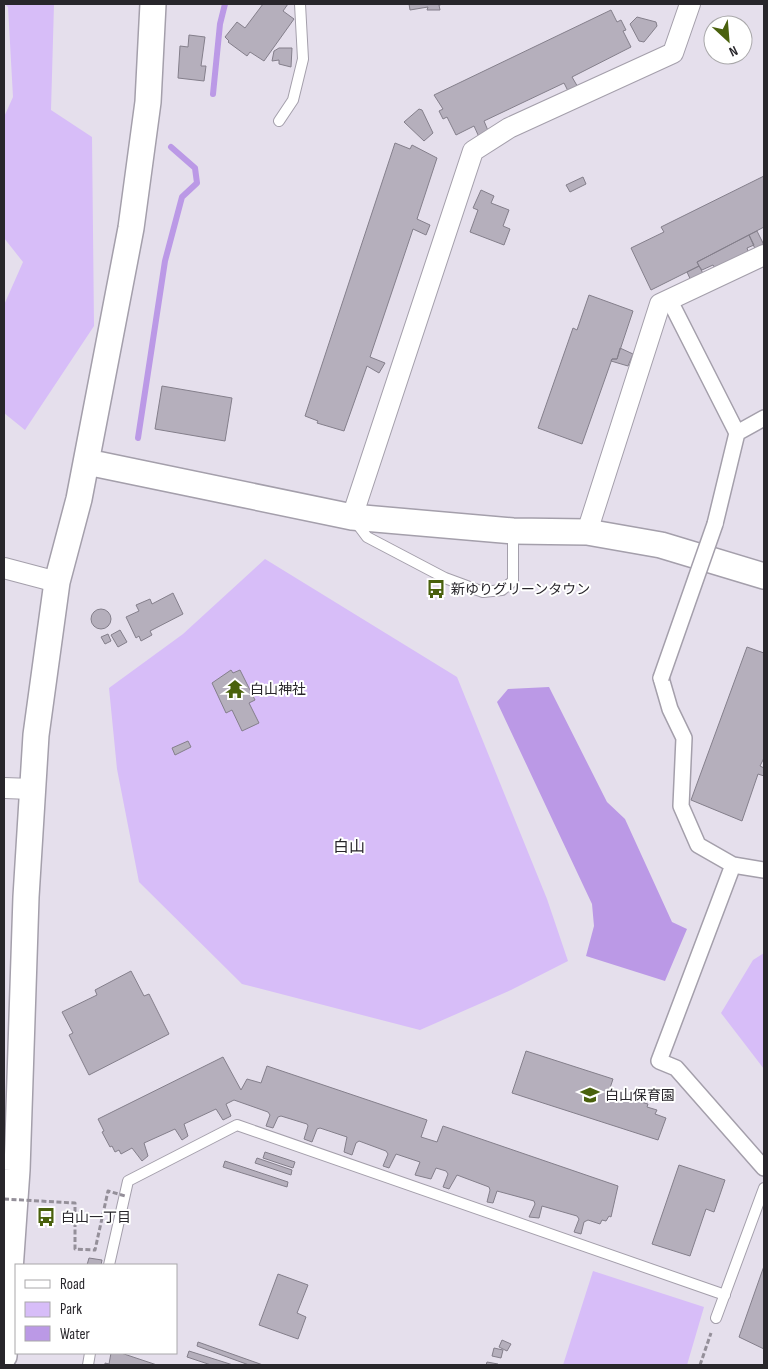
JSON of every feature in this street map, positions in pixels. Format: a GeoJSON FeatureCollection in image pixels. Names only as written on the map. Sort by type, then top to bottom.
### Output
{"type":"FeatureCollection","features":[{"type":"Feature","properties":{"kind":"street"},"geometry":{"type":"LineString","coordinates":[[4,1356],[17,1170],[26,898],[36,735],[57,582],[87,462],[130,228],[148,102],[153,4]]}},
{"type":"Feature","properties":{"kind":"street"},"geometry":{"type":"LineString","coordinates":[[352,517],[474,150],[509,128],[673,53],[690,4]]}},
{"type":"Feature","properties":{"kind":"street"},"geometry":{"type":"LineString","coordinates":[[587,532],[660,304],[670,301],[764,255]]}},
{"type":"Feature","properties":{"kind":"street"},"geometry":{"type":"LineString","coordinates":[[670,301],[737,433],[715,524],[662,678],[670,709],[684,738],[681,806],[698,845],[733,865],[764,870]]}},
{"type":"Feature","properties":{"kind":"street"},"geometry":{"type":"LineString","coordinates":[[737,433],[764,418]]}},
{"type":"Feature","properties":{"kind":"street"},"geometry":{"type":"LineString","coordinates":[[87,462],[352,517],[514,531],[587,532],[661,546],[764,576]]}},
{"type":"Feature","properties":{"kind":"street"},"geometry":{"type":"LineString","coordinates":[[4,568],[57,582]]}},
{"type":"Feature","properties":{"kind":"street"},"geometry":{"type":"LineString","coordinates":[[4,788],[32,789]]}},
{"type":"Feature","properties":{"kind":"street"},"geometry":{"type":"LineString","coordinates":[[733,865],[659,1061],[676,1068],[764,1168]]}},
{"type":"Feature","properties":{"kind":"lane"},"geometry":{"type":"LineString","coordinates":[[279,121],[293,100],[303,59],[300,4]]}},
{"type":"Feature","properties":{"kind":"lane"},"geometry":{"type":"LineString","coordinates":[[352,517],[367,536],[445,578],[483,592],[502,590],[513,581],[514,531]]}},
{"type":"Feature","properties":{"kind":"lane"},"geometry":{"type":"LineString","coordinates":[[110,1264],[128,1181],[236,1125],[724,1295]]}},
{"type":"Feature","properties":{"kind":"lane"},"geometry":{"type":"LineString","coordinates":[[716,1318],[764,1188]]}},
{"type":"Feature","properties":{"kind":"path"},"geometry":{"type":"LineString","coordinates":[[4,1199],[75,1203],[75,1249],[94,1250],[108,1191],[125,1196]]}},
{"type":"Feature","properties":{"kind":"path"},"geometry":{"type":"LineString","coordinates":[[700,1365],[716,1318]]}},
{"type":"Feature","properties":{"kind":"green space"},"geometry":{"type":"Polygon","coordinates":[[[5,4],[54,4],[51,110],[92,137],[94,326],[25,430],[4,413],[4,305],[23,262],[4,238],[4,117],[13,97],[8,7],[5,4]]]}},
{"type":"Feature","properties":{"kind":"green space"},"geometry":{"type":"Polygon","coordinates":[[[265,559],[457,677],[547,899],[568,961],[511,990],[420,1030],[242,984],[139,882],[117,769],[109,688],[183,634],[265,559]]]}},
{"type":"Feature","properties":{"kind":"green space"},"geometry":{"type":"Polygon","coordinates":[[[764,953],[764,1069],[721,1013],[753,960],[764,953]]]}},
{"type":"Feature","properties":{"kind":"green space"},"geometry":{"type":"Polygon","coordinates":[[[593,1271],[704,1307],[687,1365],[563,1365],[593,1271]]]}},
{"type":"Feature","properties":{"kind":"water"},"geometry":{"type":"Polygon","coordinates":[[[549,687],[607,802],[625,819],[672,922],[687,929],[665,981],[586,956],[594,926],[592,904],[497,702],[508,689],[549,687]]]}},
{"type":"Feature","properties":{"kind":"building"},"geometry":{"type":"Polygon","coordinates":[[[263,4],[288,4],[283,11],[294,19],[264,61],[250,52],[247,56],[228,42],[225,37],[237,22],[245,28],[263,4]]]}},
{"type":"Feature","properties":{"kind":"building"},"geometry":{"type":"Polygon","coordinates":[[[409,4],[444,4],[439,5],[440,10],[427,10],[428,7],[410,10],[409,4]]]}},
{"type":"Feature","properties":{"kind":"building"},"geometry":{"type":"Polygon","coordinates":[[[611,10],[617,22],[621,20],[626,30],[623,31],[631,47],[572,77],[579,89],[569,93],[564,83],[484,121],[489,133],[479,137],[474,126],[456,135],[447,117],[443,119],[439,111],[443,109],[434,95],[611,10]]]}},
{"type":"Feature","properties":{"kind":"building"},"geometry":{"type":"Polygon","coordinates":[[[637,17],[656,22],[657,26],[644,42],[639,41],[630,24],[637,17]]]}},
{"type":"Feature","properties":{"kind":"building"},"geometry":{"type":"Polygon","coordinates":[[[189,35],[205,37],[201,66],[206,66],[204,81],[178,78],[180,46],[188,47],[189,35]]]}},
{"type":"Feature","properties":{"kind":"building"},"geometry":{"type":"Polygon","coordinates":[[[279,48],[292,48],[291,67],[279,64],[279,60],[272,61],[274,51],[279,48]]]}},
{"type":"Feature","properties":{"kind":"building"},"geometry":{"type":"Polygon","coordinates":[[[419,109],[422,110],[433,133],[424,141],[404,122],[419,109]]]}},
{"type":"Feature","properties":{"kind":"building"},"geometry":{"type":"Polygon","coordinates":[[[395,143],[410,149],[412,145],[437,158],[417,219],[430,225],[426,235],[413,229],[370,357],[385,363],[379,373],[367,366],[344,431],[317,423],[318,421],[305,416],[395,143]]]}},
{"type":"Feature","properties":{"kind":"building"},"geometry":{"type":"Polygon","coordinates":[[[764,176],[764,227],[697,262],[699,266],[651,290],[631,248],[664,232],[661,227],[764,176]]]}},
{"type":"Feature","properties":{"kind":"building"},"geometry":{"type":"Polygon","coordinates":[[[583,177],[586,184],[570,192],[566,185],[583,177]]]}},
{"type":"Feature","properties":{"kind":"building"},"geometry":{"type":"Polygon","coordinates":[[[481,190],[494,196],[491,203],[509,210],[503,226],[510,229],[504,245],[470,232],[478,210],[473,208],[481,190]]]}},
{"type":"Feature","properties":{"kind":"building"},"geometry":{"type":"Polygon","coordinates":[[[757,231],[764,245],[756,251],[749,235],[757,231]]]}},
{"type":"Feature","properties":{"kind":"building"},"geometry":{"type":"Polygon","coordinates":[[[749,235],[754,245],[747,248],[749,254],[716,270],[713,265],[702,270],[699,266],[697,262],[749,235]]]}},
{"type":"Feature","properties":{"kind":"building"},"geometry":{"type":"Polygon","coordinates":[[[699,266],[706,279],[693,285],[687,272],[699,266]]]}},
{"type":"Feature","properties":{"kind":"building"},"geometry":{"type":"Polygon","coordinates":[[[589,295],[633,311],[617,359],[612,359],[582,444],[538,428],[573,328],[577,330],[589,295]]]}},
{"type":"Feature","properties":{"kind":"building"},"geometry":{"type":"Polygon","coordinates":[[[620,348],[633,354],[628,366],[611,361],[612,359],[617,359],[620,348]]]}},
{"type":"Feature","properties":{"kind":"building"},"geometry":{"type":"Polygon","coordinates":[[[162,386],[232,398],[225,441],[155,429],[162,386]]]}},
{"type":"Feature","properties":{"kind":"building"},"geometry":{"type":"Polygon","coordinates":[[[173,593],[183,614],[150,631],[152,635],[141,641],[139,636],[136,638],[126,617],[139,611],[136,605],[150,599],[152,604],[173,593]]]}},
{"type":"Feature","properties":{"kind":"building"},"geometry":{"type":"Polygon","coordinates":[[[97,609],[105,609],[111,615],[111,623],[105,629],[97,629],[91,623],[91,615],[97,609]]]}},
{"type":"Feature","properties":{"kind":"building"},"geometry":{"type":"Polygon","coordinates":[[[120,630],[127,642],[118,647],[111,635],[120,630]]]}},
{"type":"Feature","properties":{"kind":"building"},"geometry":{"type":"Polygon","coordinates":[[[108,634],[111,641],[105,644],[101,637],[108,634]]]}},
{"type":"Feature","properties":{"kind":"building"},"geometry":{"type":"Polygon","coordinates":[[[747,647],[764,653],[764,758],[760,766],[764,768],[764,776],[758,774],[742,821],[691,800],[747,647]]]}},
{"type":"Feature","properties":{"kind":"building"},"geometry":{"type":"Polygon","coordinates":[[[231,670],[233,673],[240,670],[255,700],[249,703],[259,723],[242,731],[232,710],[226,713],[212,683],[231,670]]]}},
{"type":"Feature","properties":{"kind":"building"},"geometry":{"type":"Polygon","coordinates":[[[188,741],[191,747],[175,755],[172,748],[188,741]]]}},
{"type":"Feature","properties":{"kind":"building"},"geometry":{"type":"Polygon","coordinates":[[[131,971],[144,996],[149,994],[169,1034],[89,1075],[69,1035],[73,1033],[62,1012],[97,995],[95,990],[131,971]]]}},
{"type":"Feature","properties":{"kind":"building"},"geometry":{"type":"Polygon","coordinates":[[[526,1051],[613,1079],[610,1088],[638,1097],[637,1101],[648,1104],[647,1107],[657,1110],[655,1114],[666,1118],[658,1140],[512,1093],[526,1051]]]}},
{"type":"Feature","properties":{"kind":"building"},"geometry":{"type":"Polygon","coordinates":[[[223,1057],[241,1090],[247,1079],[261,1083],[267,1066],[427,1120],[421,1137],[437,1142],[443,1126],[618,1186],[611,1217],[609,1216],[606,1221],[602,1220],[600,1224],[588,1220],[584,1222],[581,1234],[574,1232],[579,1219],[577,1216],[542,1206],[539,1218],[529,1217],[535,1204],[534,1201],[497,1191],[493,1203],[487,1202],[489,1187],[457,1175],[449,1189],[443,1187],[448,1174],[446,1171],[436,1168],[431,1179],[415,1175],[420,1162],[396,1154],[389,1168],[383,1166],[388,1154],[386,1151],[359,1141],[356,1143],[352,1155],[344,1152],[347,1137],[320,1128],[317,1129],[312,1142],[304,1139],[307,1124],[281,1116],[278,1117],[273,1128],[266,1126],[270,1115],[268,1112],[234,1100],[226,1104],[231,1116],[223,1120],[216,1109],[184,1124],[188,1136],[182,1140],[175,1129],[144,1143],[148,1156],[142,1161],[132,1148],[121,1154],[119,1150],[115,1152],[112,1146],[110,1147],[98,1119],[223,1057]]]}},
{"type":"Feature","properties":{"kind":"building"},"geometry":{"type":"Polygon","coordinates":[[[265,1152],[295,1162],[293,1168],[263,1158],[265,1152]]]}},
{"type":"Feature","properties":{"kind":"building"},"geometry":{"type":"Polygon","coordinates":[[[257,1158],[292,1170],[291,1175],[255,1163],[257,1158]]]}},
{"type":"Feature","properties":{"kind":"building"},"geometry":{"type":"Polygon","coordinates":[[[225,1161],[288,1182],[287,1187],[223,1167],[225,1161]]]}},
{"type":"Feature","properties":{"kind":"building"},"geometry":{"type":"Polygon","coordinates":[[[679,1165],[725,1180],[714,1212],[706,1209],[690,1256],[652,1244],[679,1165]]]}},
{"type":"Feature","properties":{"kind":"building"},"geometry":{"type":"Polygon","coordinates":[[[89,1258],[102,1260],[101,1264],[87,1264],[89,1258]]]}},
{"type":"Feature","properties":{"kind":"building"},"geometry":{"type":"Polygon","coordinates":[[[764,1266],[764,1349],[739,1337],[764,1266]]]}},
{"type":"Feature","properties":{"kind":"building"},"geometry":{"type":"Polygon","coordinates":[[[278,1274],[308,1285],[297,1313],[306,1317],[298,1339],[259,1325],[278,1274]]]}},
{"type":"Feature","properties":{"kind":"building"},"geometry":{"type":"Polygon","coordinates":[[[502,1340],[511,1344],[507,1351],[499,1347],[502,1340]]]}},
{"type":"Feature","properties":{"kind":"building"},"geometry":{"type":"Polygon","coordinates":[[[198,1342],[263,1365],[249,1365],[197,1346],[198,1342]]]}},
{"type":"Feature","properties":{"kind":"building"},"geometry":{"type":"Polygon","coordinates":[[[494,1348],[503,1350],[501,1358],[492,1356],[494,1348]]]}},
{"type":"Feature","properties":{"kind":"building"},"geometry":{"type":"Polygon","coordinates":[[[189,1351],[233,1365],[211,1365],[187,1357],[189,1351]]]}},
{"type":"Feature","properties":{"kind":"building"},"geometry":{"type":"Polygon","coordinates":[[[111,1354],[124,1354],[157,1365],[105,1365],[105,1363],[109,1364],[111,1354]]]}},
{"type":"Feature","properties":{"kind":"building"},"geometry":{"type":"Polygon","coordinates":[[[487,1362],[498,1364],[498,1365],[486,1365],[487,1362]]]}},
{"type":"Feature","properties":{"kind":"waterway"},"geometry":{"type":"LineString","coordinates":[[213,94],[220,24],[225,4]]}},
{"type":"Feature","properties":{"kind":"waterway"},"geometry":{"type":"LineString","coordinates":[[138,438],[165,261],[182,197],[197,183],[195,168],[171,147]]}},
{"type":"Feature","properties":{"kind":"place","name":"新ゆりグリーンタウン"},"geometry":{"type":"Point","coordinates":[436,589]}},
{"type":"Feature","properties":{"kind":"place","name":"白山神社"},"geometry":{"type":"Point","coordinates":[235,689]}},
{"type":"Feature","properties":{"kind":"place","name":"白山保育園"},"geometry":{"type":"Point","coordinates":[590,1095]}},
{"type":"Feature","properties":{"kind":"place","name":"白山一丁目"},"geometry":{"type":"Point","coordinates":[46,1217]}},
{"type":"Feature","properties":{"kind":"district","name":"白山"},"geometry":{"type":"Point","coordinates":[349,846]}}]}
